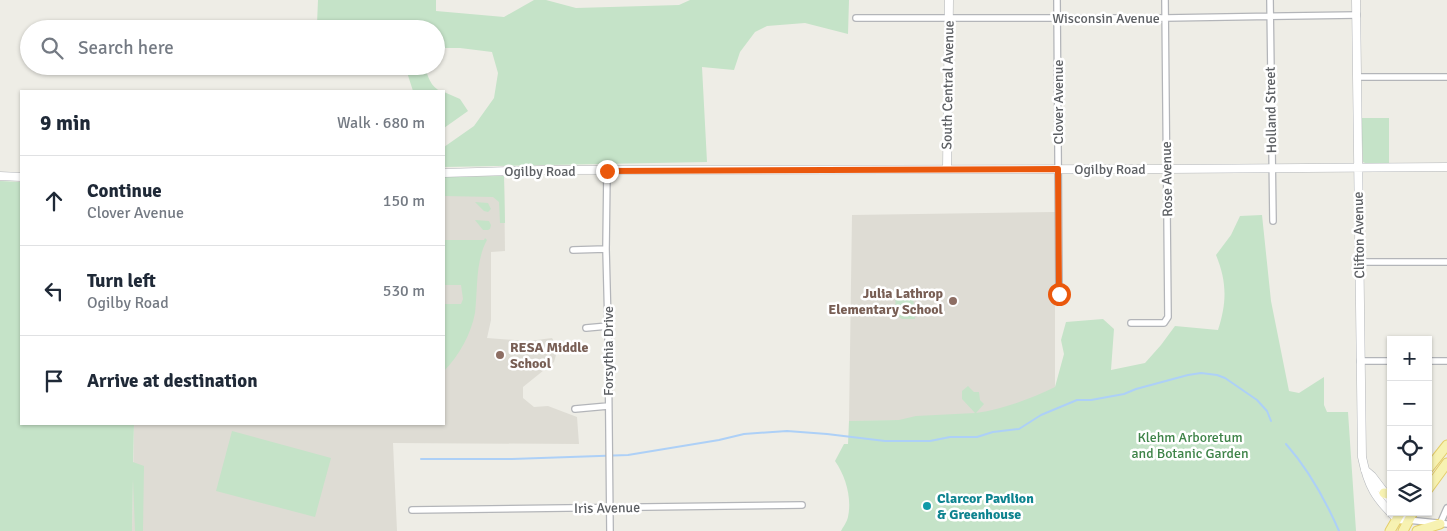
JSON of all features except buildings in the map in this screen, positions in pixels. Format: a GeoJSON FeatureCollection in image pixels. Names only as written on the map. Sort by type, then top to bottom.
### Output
{"type":"FeatureCollection","features":[{"type":"Feature","properties":{"kind":"main road"},"geometry":{"type":"LineString","coordinates":[[1432,464],[1447,445]]}},
{"type":"Feature","properties":{"kind":"main road"},"geometry":{"type":"LineString","coordinates":[[1432,460],[1437,457]]}},
{"type":"Feature","properties":{"kind":"main road"},"geometry":{"type":"LineString","coordinates":[[1432,484],[1447,463]]}},
{"type":"Feature","properties":{"kind":"main road"},"geometry":{"type":"LineString","coordinates":[[1390,531],[1398,516]]}},
{"type":"Feature","properties":{"kind":"main road"},"geometry":{"type":"LineString","coordinates":[[1403,531],[1411,516]]}},
{"type":"Feature","properties":{"kind":"main road"},"geometry":{"type":"LineString","coordinates":[[1417,531],[1444,524]]}},
{"type":"Feature","properties":{"kind":"street","name":"South Central Avenue"},"geometry":{"type":"LineString","coordinates":[[947,169],[949,0]]}},
{"type":"Feature","properties":{"kind":"street","name":"Clover Avenue"},"geometry":{"type":"LineString","coordinates":[[1057,0],[1059,294]]}},
{"type":"Feature","properties":{"kind":"street","name":"Rose Avenue"},"geometry":{"type":"LineString","coordinates":[[1131,323],[1164,323],[1168,317],[1165,0]]}},
{"type":"Feature","properties":{"kind":"street","name":"Holland Street"},"geometry":{"type":"LineString","coordinates":[[1270,0],[1273,221]]}},
{"type":"Feature","properties":{"kind":"street","name":"Clifton Avenue"},"geometry":{"type":"LineString","coordinates":[[1356,0],[1361,444],[1365,470],[1370,485],[1387,510]]}},
{"type":"Feature","properties":{"kind":"street","name":"Wisconsin Avenue"},"geometry":{"type":"LineString","coordinates":[[856,18],[1166,18],[1356,15]]}},
{"type":"Feature","properties":{"kind":"street"},"geometry":{"type":"LineString","coordinates":[[1357,77],[1447,77]]}},
{"type":"Feature","properties":{"kind":"street","name":"Ogilby Road"},"geometry":{"type":"LineString","coordinates":[[445,173],[541,170],[1447,167]]}},
{"type":"Feature","properties":{"kind":"street","name":"Forsythia Drive"},"geometry":{"type":"LineString","coordinates":[[607,171],[606,249],[610,531]]}},
{"type":"Feature","properties":{"kind":"street"},"geometry":{"type":"LineString","coordinates":[[0,176],[20,177]]}},
{"type":"Feature","properties":{"kind":"street"},"geometry":{"type":"LineString","coordinates":[[573,250],[606,249]]}},
{"type":"Feature","properties":{"kind":"street"},"geometry":{"type":"LineString","coordinates":[[1359,262],[1447,262]]}},
{"type":"Feature","properties":{"kind":"street"},"geometry":{"type":"LineString","coordinates":[[586,328],[608,326]]}},
{"type":"Feature","properties":{"kind":"street"},"geometry":{"type":"LineString","coordinates":[[1360,361],[1387,361]]}},
{"type":"Feature","properties":{"kind":"street"},"geometry":{"type":"LineString","coordinates":[[1432,361],[1447,361]]}},
{"type":"Feature","properties":{"kind":"street"},"geometry":{"type":"LineString","coordinates":[[575,408],[608,406]]}},
{"type":"Feature","properties":{"kind":"street"},"geometry":{"type":"LineString","coordinates":[[1365,470],[1387,494]]}},
{"type":"Feature","properties":{"kind":"street","name":"Iris Avenue"},"geometry":{"type":"LineString","coordinates":[[412,510],[802,505]]}},
{"type":"Feature","properties":{"kind":"street"},"geometry":{"type":"LineString","coordinates":[[1411,516],[1444,524],[1447,508]]}},
{"type":"Feature","properties":{"kind":"shaded area","name":"RESA Middle School"},"geometry":{"type":"Polygon","coordinates":[[[504,176],[505,251],[491,252],[491,320],[487,338],[529,341],[552,338],[558,348],[554,362],[523,387],[523,398],[534,407],[548,406],[577,417],[579,444],[393,443],[397,531],[132,531],[134,425],[445,425],[445,177],[504,176]]]}},
{"type":"Feature","properties":{"kind":"shaded area","name":"Julia Lathrop Elementary School"},"geometry":{"type":"Polygon","coordinates":[[[1055,212],[1055,399],[987,420],[849,421],[852,215],[1055,212]]]}},
{"type":"Feature","properties":{"kind":"green space"},"geometry":{"type":"Polygon","coordinates":[[[318,0],[436,0],[436,11],[504,17],[534,0],[546,0],[576,8],[679,5],[690,0],[849,0],[848,34],[805,23],[767,26],[755,32],[740,52],[734,70],[702,67],[707,162],[445,167],[445,146],[474,126],[494,98],[498,73],[492,52],[445,48],[445,20],[317,20],[318,0]]]}},
{"type":"Feature","properties":{"kind":"green space"},"geometry":{"type":"Polygon","coordinates":[[[408,75],[427,75],[432,84],[440,90],[413,90],[408,75]]]}},
{"type":"Feature","properties":{"kind":"green space"},"geometry":{"type":"Polygon","coordinates":[[[445,92],[460,99],[468,111],[445,127],[445,92]]]}},
{"type":"Feature","properties":{"kind":"green space"},"geometry":{"type":"Polygon","coordinates":[[[1361,118],[1389,118],[1389,164],[1367,164],[1363,162],[1361,118]]]}},
{"type":"Feature","properties":{"kind":"green space"},"geometry":{"type":"Polygon","coordinates":[[[504,176],[505,223],[500,223],[499,202],[493,197],[445,196],[445,177],[504,176]]]}},
{"type":"Feature","properties":{"kind":"green space"},"geometry":{"type":"Polygon","coordinates":[[[0,181],[20,182],[20,425],[134,425],[133,462],[144,466],[143,531],[135,531],[133,479],[132,531],[0,531],[0,181]]]}},
{"type":"Feature","properties":{"kind":"green space"},"geometry":{"type":"Polygon","coordinates":[[[475,202],[488,203],[491,209],[488,212],[484,211],[475,202]]]}},
{"type":"Feature","properties":{"kind":"green space","name":"Klehm Arboretum and Botanic Garden"},"geometry":{"type":"Polygon","coordinates":[[[1262,215],[1271,301],[1289,391],[1299,393],[1324,377],[1324,405],[1327,412],[1348,412],[1356,531],[841,531],[849,510],[849,495],[845,481],[835,461],[844,444],[848,444],[849,421],[899,420],[916,416],[975,413],[962,399],[962,391],[968,386],[974,392],[979,392],[980,400],[984,404],[976,413],[1007,406],[1055,387],[1064,354],[1061,340],[1066,322],[1103,319],[1114,329],[1111,370],[1145,363],[1175,326],[1218,330],[1223,310],[1224,283],[1216,255],[1231,235],[1240,216],[1262,215]]]}},
{"type":"Feature","properties":{"kind":"green space"},"geometry":{"type":"Polygon","coordinates":[[[475,220],[489,221],[490,229],[483,230],[475,220]]]}},
{"type":"Feature","properties":{"kind":"green space"},"geometry":{"type":"Polygon","coordinates":[[[485,238],[487,240],[480,257],[475,313],[471,329],[455,359],[445,370],[445,304],[461,304],[463,299],[461,285],[445,285],[445,240],[484,240],[485,238]]]}},
{"type":"Feature","properties":{"kind":"green space"},"geometry":{"type":"Polygon","coordinates":[[[895,295],[913,295],[915,319],[902,319],[896,314],[895,295]]]}},
{"type":"Feature","properties":{"kind":"green space"},"geometry":{"type":"Polygon","coordinates":[[[232,431],[331,458],[315,517],[216,491],[232,431]]]}},
{"type":"Feature","properties":{"kind":"waterway"},"geometry":{"type":"LineString","coordinates":[[421,459],[512,459],[628,455],[744,434],[787,431],[885,441],[930,441],[950,437],[977,437],[993,432],[1019,429],[1041,415],[1077,400],[1091,400],[1124,394],[1136,389],[1201,373],[1225,378],[1257,400],[1267,411],[1271,421]]}},
{"type":"Feature","properties":{"kind":"waterway"},"geometry":{"type":"LineString","coordinates":[[1286,444],[1316,485],[1339,531]]}},
{"type":"Feature","properties":{"kind":"place","name":"Julia Lathrop Elementary School"},"geometry":{"type":"Point","coordinates":[953,301]}},
{"type":"Feature","properties":{"kind":"place","name":"RESA Middle School"},"geometry":{"type":"Point","coordinates":[500,355]}},
{"type":"Feature","properties":{"kind":"place","name":"Clarcor Pavilion & Greenhouse"},"geometry":{"type":"Point","coordinates":[927,506]}},
{"type":"Feature","properties":{"kind":"route"},"geometry":{"type":"LineString","coordinates":[[607,171],[1058,169],[1059,294]]}}]}
